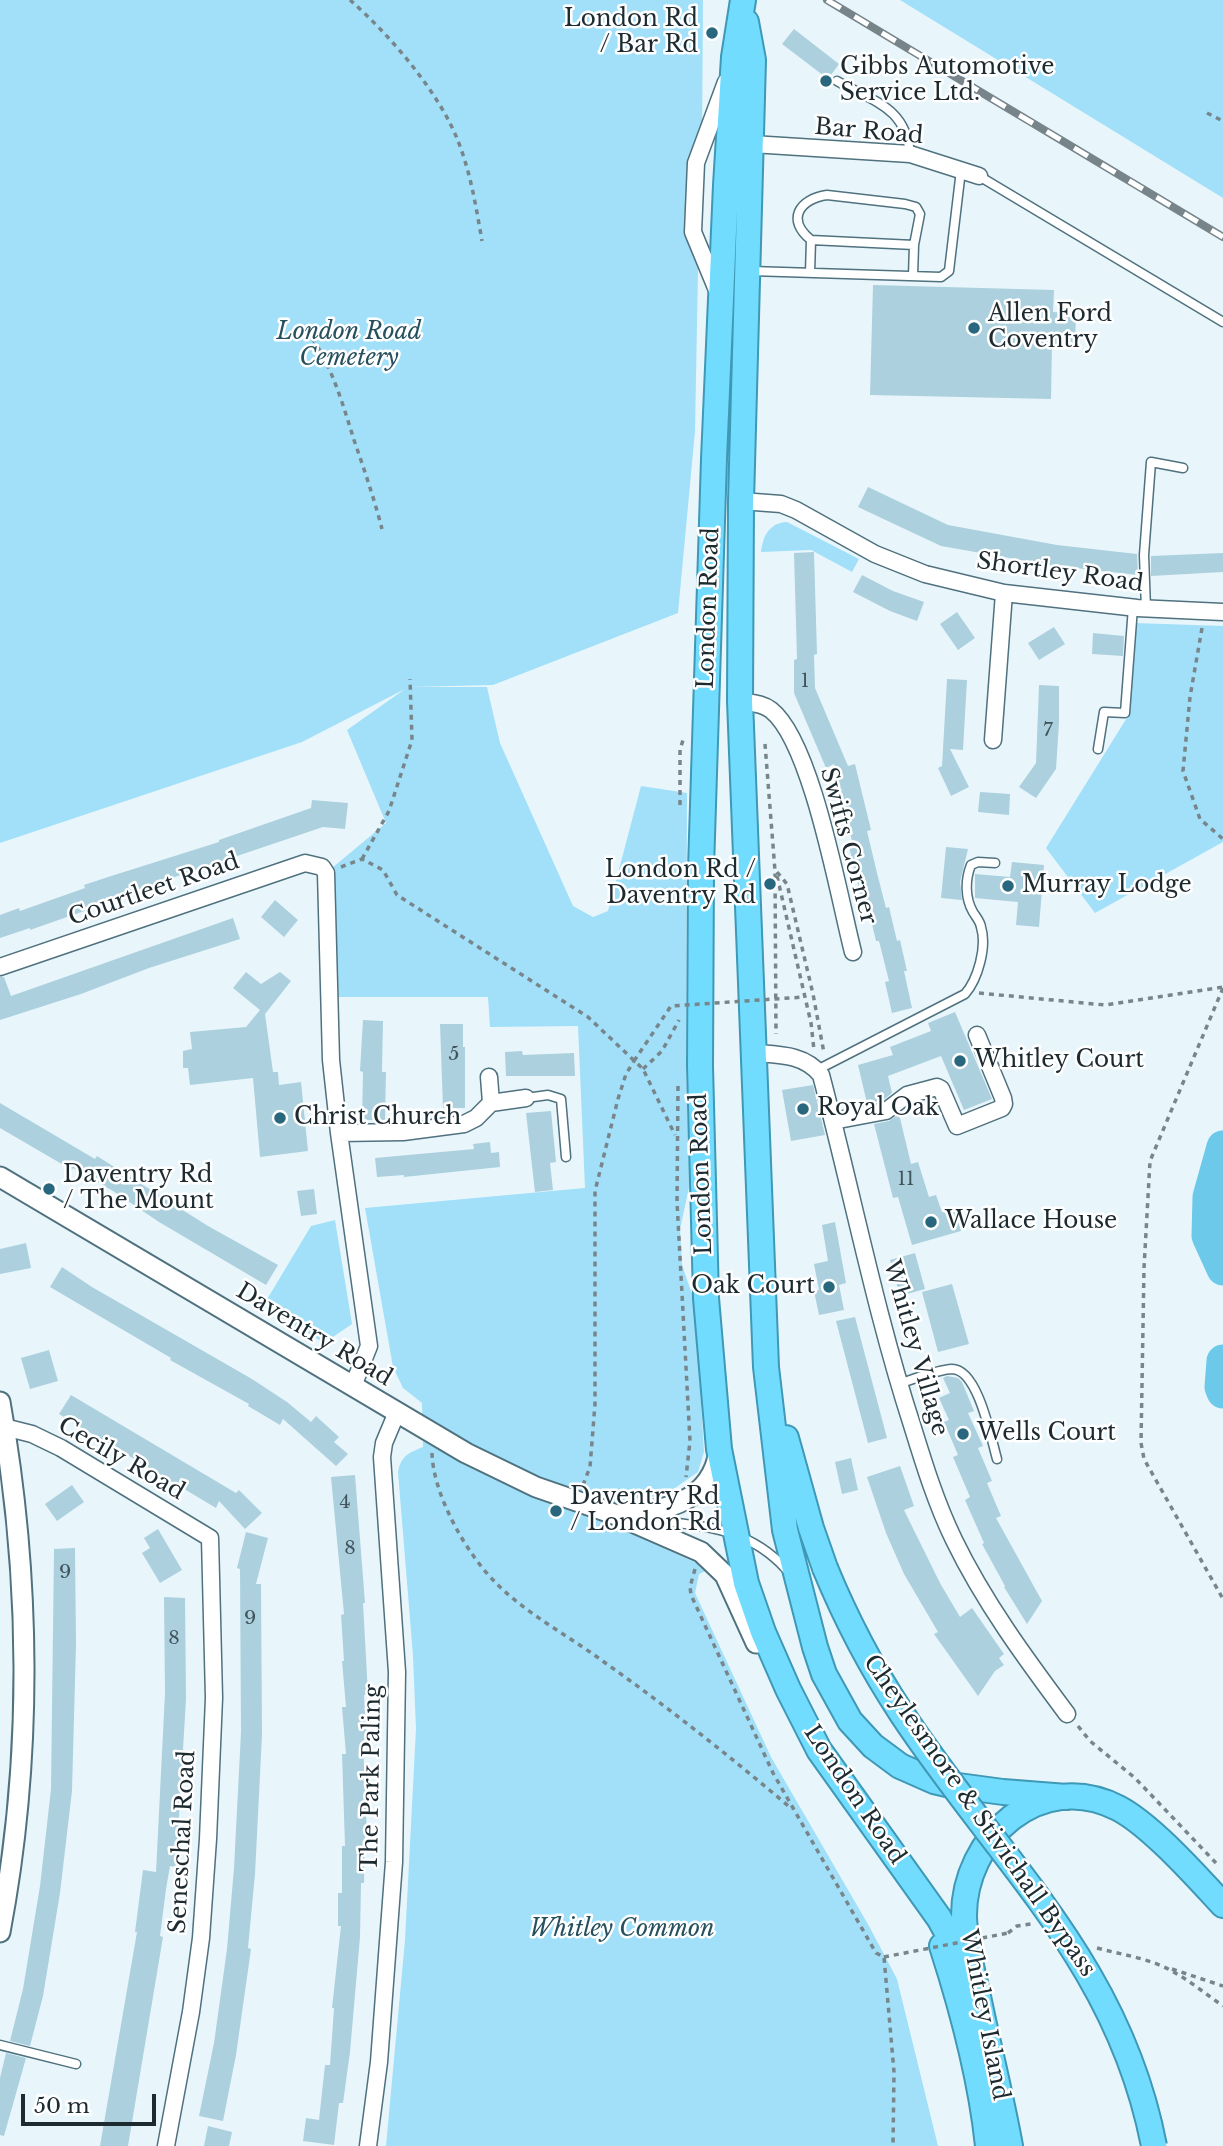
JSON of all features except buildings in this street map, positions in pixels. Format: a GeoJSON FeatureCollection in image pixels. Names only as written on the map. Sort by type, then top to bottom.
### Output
{"type":"FeatureCollection","features":[{"type":"Feature","properties":{"kind":"highway","name":"London Road"},"geometry":{"type":"LineString","coordinates":[[743,2],[734,57],[721,299],[701,868],[699,1066],[706,1298],[719,1448],[746,1583],[763,1632],[788,1689],[819,1750],[939,1918],[975,1983]]}},
{"type":"Feature","properties":{"kind":"highway","name":"London Road"},"geometry":{"type":"LineString","coordinates":[[743,2],[753,60],[741,501],[740,701],[765,1054],[766,1367],[785,1531],[815,1647],[839,1705],[861,1734],[887,1757],[916,1773],[951,1785],[978,1790],[1067,1797]]}},
{"type":"Feature","properties":{"kind":"highway","name":"London Road"},"geometry":{"type":"LineString","coordinates":[[766,1367],[811,1528],[825,1567]]}},
{"type":"Feature","properties":{"kind":"highway","name":"Cheylesmore & Stivichall Bypass"},"geometry":{"type":"LineString","coordinates":[[825,1567],[861,1646],[902,1714],[1029,1883],[1093,1979],[1135,2071],[1154,2146]]}},
{"type":"Feature","properties":{"kind":"highway","name":"Whitley Island"},"geometry":{"type":"LineString","coordinates":[[1010,2146],[964,1921],[969,1878],[980,1852],[994,1832],[1020,1811],[1067,1797],[1105,1802],[1129,1815],[1168,1849],[1223,1905]]}},
{"type":"Feature","properties":{"kind":"highway"},"geometry":{"type":"LineString","coordinates":[[939,1918],[939,1937],[957,1992],[975,2065],[988,2146]]}},
{"type":"Feature","properties":{"kind":"street","name":"Bar Road"},"geometry":{"type":"LineString","coordinates":[[752,144],[910,154],[979,176]]}},
{"type":"Feature","properties":{"kind":"street","name":"Shortley Road"},"geometry":{"type":"LineString","coordinates":[[741,501],[781,505],[796,510],[876,554],[925,574],[1004,593],[1139,608],[1223,612]]}},
{"type":"Feature","properties":{"kind":"street"},"geometry":{"type":"LineString","coordinates":[[993,740],[1004,593]]}},
{"type":"Feature","properties":{"kind":"street"},"geometry":{"type":"LineString","coordinates":[[740,701],[769,708]]}},
{"type":"Feature","properties":{"kind":"street","name":"Swifts Corner"},"geometry":{"type":"LineString","coordinates":[[769,708],[783,723],[810,779],[853,952]]}},
{"type":"Feature","properties":{"kind":"street","name":"Courtleet Road"},"geometry":{"type":"LineString","coordinates":[[0,967],[305,863],[316,864],[324,872]]}},
{"type":"Feature","properties":{"kind":"street"},"geometry":{"type":"LineString","coordinates":[[324,872],[330,1034],[339,1133],[369,1346],[353,1386]]}},
{"type":"Feature","properties":{"kind":"street"},"geometry":{"type":"LineString","coordinates":[[834,1121],[886,1111],[907,1095],[937,1087],[941,1089],[957,1126],[1002,1108],[1003,1098],[977,1035]]}},
{"type":"Feature","properties":{"kind":"street"},"geometry":{"type":"LineString","coordinates":[[765,1054],[792,1056],[822,1067]]}},
{"type":"Feature","properties":{"kind":"street","name":"Whitley Village"},"geometry":{"type":"LineString","coordinates":[[822,1067],[821,1076],[898,1384],[930,1480],[954,1539],[982,1590],[1008,1632],[1067,1714]]}},
{"type":"Feature","properties":{"kind":"street"},"geometry":{"type":"LineString","coordinates":[[489,1077],[491,1103]]}},
{"type":"Feature","properties":{"kind":"street"},"geometry":{"type":"LineString","coordinates":[[339,1133],[403,1132],[464,1124],[476,1118],[491,1103],[526,1098]]}},
{"type":"Feature","properties":{"kind":"street","name":"Daventry Road"},"geometry":{"type":"LineString","coordinates":[[0,1177],[466,1453],[536,1487],[614,1514],[701,1552],[725,1575],[765,1665],[819,1750]]}},
{"type":"Feature","properties":{"kind":"street"},"geometry":{"type":"LineString","coordinates":[[0,1402],[14,1483],[24,1660],[22,1744],[7,1834],[0,1932]]}},
{"type":"Feature","properties":{"kind":"street","name":"The Park Paling"},"geometry":{"type":"LineString","coordinates":[[368,2146],[379,2062],[394,1862],[397,1672],[383,1457],[384,1443],[397,1412]]}},
{"type":"Feature","properties":{"kind":"street","name":"Cecily Road"},"geometry":{"type":"LineString","coordinates":[[4,1427],[32,1434],[61,1448],[211,1538]]}},
{"type":"Feature","properties":{"kind":"street","name":"Daventry Road"},"geometry":{"type":"LineString","coordinates":[[614,1514],[659,1510],[691,1497],[711,1476],[719,1448]]}},
{"type":"Feature","properties":{"kind":"street","name":"Seneschal Road"},"geometry":{"type":"LineString","coordinates":[[166,2146],[192,2000],[201,1938],[207,1864],[214,1698],[211,1538]]}},
{"type":"Feature","properties":{"kind":"lane"},"geometry":{"type":"LineString","coordinates":[[838,81],[895,114],[908,136],[910,154]]}},
{"type":"Feature","properties":{"kind":"lane"},"geometry":{"type":"LineString","coordinates":[[748,271],[941,277],[949,271],[961,170]]}},
{"type":"Feature","properties":{"kind":"lane"},"geometry":{"type":"LineString","coordinates":[[979,176],[1223,322]]}},
{"type":"Feature","properties":{"kind":"lane"},"geometry":{"type":"LineString","coordinates":[[913,276],[914,245],[920,215],[916,207],[827,195],[805,202],[799,212],[798,223],[802,233],[811,240],[914,245]]}},
{"type":"Feature","properties":{"kind":"lane"},"geometry":{"type":"LineString","coordinates":[[810,273],[811,240]]}},
{"type":"Feature","properties":{"kind":"lane"},"geometry":{"type":"LineString","coordinates":[[1098,749],[1104,712],[1125,713],[1139,608],[1151,462],[1182,468]]}},
{"type":"Feature","properties":{"kind":"lane"},"geometry":{"type":"LineString","coordinates":[[822,1067],[969,990],[981,957],[983,938],[981,924],[968,903],[968,872],[971,865],[978,862],[995,863]]}},
{"type":"Feature","properties":{"kind":"lane"},"geometry":{"type":"LineString","coordinates":[[526,1098],[548,1095],[561,1099],[566,1157]]}},
{"type":"Feature","properties":{"kind":"lane"},"geometry":{"type":"LineString","coordinates":[[898,1384],[945,1371],[961,1371],[967,1376],[981,1402],[997,1458]]}},
{"type":"Feature","properties":{"kind":"lane"},"geometry":{"type":"LineString","coordinates":[[614,1514],[698,1525],[734,1533],[759,1546],[779,1561],[796,1584],[804,1606]]}},
{"type":"Feature","properties":{"kind":"lane"},"geometry":{"type":"LineString","coordinates":[[0,2045],[76,2064]]}},
{"type":"Feature","properties":{"kind":"path"},"geometry":{"type":"LineString","coordinates":[[350,0],[391,39],[443,114],[458,141],[473,189],[482,242]]}},
{"type":"Feature","properties":{"kind":"path"},"geometry":{"type":"LineString","coordinates":[[1207,113],[1223,121]]}},
{"type":"Feature","properties":{"kind":"path"},"geometry":{"type":"LineString","coordinates":[[312,338],[324,355],[343,406],[373,492],[382,529]]}},
{"type":"Feature","properties":{"kind":"path"},"geometry":{"type":"LineString","coordinates":[[1201,612],[1202,635],[1190,697],[1182,771],[1200,819],[1223,839]]}},
{"type":"Feature","properties":{"kind":"path"},"geometry":{"type":"LineString","coordinates":[[362,859],[389,811],[412,740],[410,679]]}},
{"type":"Feature","properties":{"kind":"path"},"geometry":{"type":"LineString","coordinates":[[765,1054],[775,871],[764,734],[769,708]]}},
{"type":"Feature","properties":{"kind":"path"},"geometry":{"type":"LineString","coordinates":[[324,872],[362,859],[383,870],[397,895],[588,1017],[643,1069],[676,1136],[681,1305],[690,1441],[687,1476],[691,1497]]}},
{"type":"Feature","properties":{"kind":"path"},"geometry":{"type":"LineString","coordinates":[[775,871],[811,1023]]}},
{"type":"Feature","properties":{"kind":"path"},"geometry":{"type":"LineString","coordinates":[[775,871],[788,884],[813,994],[822,1067]]}},
{"type":"Feature","properties":{"kind":"path"},"geometry":{"type":"LineString","coordinates":[[969,990],[984,995],[1105,1004],[1223,988]]}},
{"type":"Feature","properties":{"kind":"path"},"geometry":{"type":"LineString","coordinates":[[1223,988],[1150,1161],[1144,1268],[1141,1443],[1144,1459],[1223,1599]]}},
{"type":"Feature","properties":{"kind":"path"},"geometry":{"type":"LineString","coordinates":[[576,1503],[590,1467],[595,1404],[595,1191],[626,1074],[671,1006],[804,997]]}},
{"type":"Feature","properties":{"kind":"path"},"geometry":{"type":"LineString","coordinates":[[643,1069],[662,1051],[680,1019]]}},
{"type":"Feature","properties":{"kind":"path"},"geometry":{"type":"LineString","coordinates":[[433,1433],[432,1458],[440,1495],[468,1547],[495,1583],[527,1610],[563,1632],[641,1688],[795,1811]]}},
{"type":"Feature","properties":{"kind":"path"},"geometry":{"type":"LineString","coordinates":[[701,1552],[690,1587],[691,1595],[744,1711],[795,1811],[876,1953],[884,1957],[1008,1933],[1028,1923],[1039,1925]]}},
{"type":"Feature","properties":{"kind":"path"},"geometry":{"type":"LineString","coordinates":[[1067,1714],[1090,1741],[1154,1798],[1223,1872]]}},
{"type":"Feature","properties":{"kind":"path"},"geometry":{"type":"LineString","coordinates":[[1088,1945],[1130,1955],[1223,1986]]}},
{"type":"Feature","properties":{"kind":"path"},"geometry":{"type":"LineString","coordinates":[[884,1957],[894,2071],[893,2146]]}},
{"type":"Feature","properties":{"kind":"path"},"geometry":{"type":"LineString","coordinates":[[1162,1966],[1223,2006]]}},
{"type":"Feature","properties":{"kind":"green space"},"geometry":{"type":"Polygon","coordinates":[[[0,0],[703,0],[695,431],[678,613],[493,685],[408,687],[487,687],[500,743],[573,906],[593,917],[608,911],[641,786],[687,793],[686,1070],[690,1183],[680,1229],[682,1265],[695,1303],[704,1452],[698,1472],[665,1495],[615,1501],[613,1525],[710,1569],[699,1574],[695,1593],[771,1757],[897,1979],[938,2146],[386,2146],[405,1940],[416,1729],[413,1656],[398,1472],[406,1456],[423,1447],[422,1403],[403,1388],[393,1367],[365,1208],[585,1188],[578,1026],[490,1027],[488,997],[328,997],[326,873],[386,823],[347,730],[405,689],[302,742],[0,843],[0,0]]]}},
{"type":"Feature","properties":{"kind":"green space"},"geometry":{"type":"Polygon","coordinates":[[[900,0],[1223,0],[1223,198],[900,0]]]}},
{"type":"Feature","properties":{"kind":"green space"},"geometry":{"type":"Polygon","coordinates":[[[787,522],[859,559],[852,572],[811,550],[761,552],[768,531],[787,522]]]}},
{"type":"Feature","properties":{"kind":"green space"},"geometry":{"type":"Polygon","coordinates":[[[1135,623],[1223,626],[1223,842],[1095,913],[1046,848],[1128,716],[1135,623]]]}},
{"type":"Feature","properties":{"kind":"green space"},"geometry":{"type":"Polygon","coordinates":[[[335,1220],[352,1324],[324,1343],[263,1306],[311,1226],[335,1220]]]}},
{"type":"Feature","properties":{"kind":"waterway"},"geometry":{"type":"LineString","coordinates":[[1223,1147],[1209,1197],[1208,1236],[1223,1269]]}},
{"type":"Feature","properties":{"kind":"waterway"},"geometry":{"type":"LineString","coordinates":[[1223,1361],[1223,1392]]}},
{"type":"Feature","properties":{"kind":"railway"},"geometry":{"type":"LineString","coordinates":[[827,0],[1223,237]]}},
{"type":"Feature","properties":{"kind":"place","name":"London Rd / Bar Rd"},"geometry":{"type":"Point","coordinates":[712,33]}},
{"type":"Feature","properties":{"kind":"place","name":"Gibbs Automotive Service Ltd."},"geometry":{"type":"Point","coordinates":[826,81]}},
{"type":"Feature","properties":{"kind":"place","name":"Allen Ford Coventry"},"geometry":{"type":"Point","coordinates":[974,328]}},
{"type":"Feature","properties":{"kind":"place","name":"London Rd / Daventry Rd"},"geometry":{"type":"Point","coordinates":[770,884]}},
{"type":"Feature","properties":{"kind":"place","name":"Murray Lodge"},"geometry":{"type":"Point","coordinates":[1008,886]}},
{"type":"Feature","properties":{"kind":"place","name":"Whitley Court"},"geometry":{"type":"Point","coordinates":[960,1061]}},
{"type":"Feature","properties":{"kind":"place","name":"Royal Oak"},"geometry":{"type":"Point","coordinates":[803,1109]}},
{"type":"Feature","properties":{"kind":"place","name":"Christ Church"},"geometry":{"type":"Point","coordinates":[280,1118]}},
{"type":"Feature","properties":{"kind":"place","name":"Daventry Rd / The Mount"},"geometry":{"type":"Point","coordinates":[49,1189]}},
{"type":"Feature","properties":{"kind":"place","name":"Wallace House"},"geometry":{"type":"Point","coordinates":[931,1222]}},
{"type":"Feature","properties":{"kind":"place","name":"Oak Court"},"geometry":{"type":"Point","coordinates":[829,1287]}},
{"type":"Feature","properties":{"kind":"place","name":"Wells Court"},"geometry":{"type":"Point","coordinates":[963,1434]}},
{"type":"Feature","properties":{"kind":"place","name":"Daventry Rd / London Rd"},"geometry":{"type":"Point","coordinates":[556,1511]}},
{"type":"Feature","properties":{"kind":"park label","name":"London Road Cemetery"},"geometry":{"type":"Point","coordinates":[349,346]}},
{"type":"Feature","properties":{"kind":"park label","name":"Whitley Common"},"geometry":{"type":"Point","coordinates":[622,1930]}}]}
